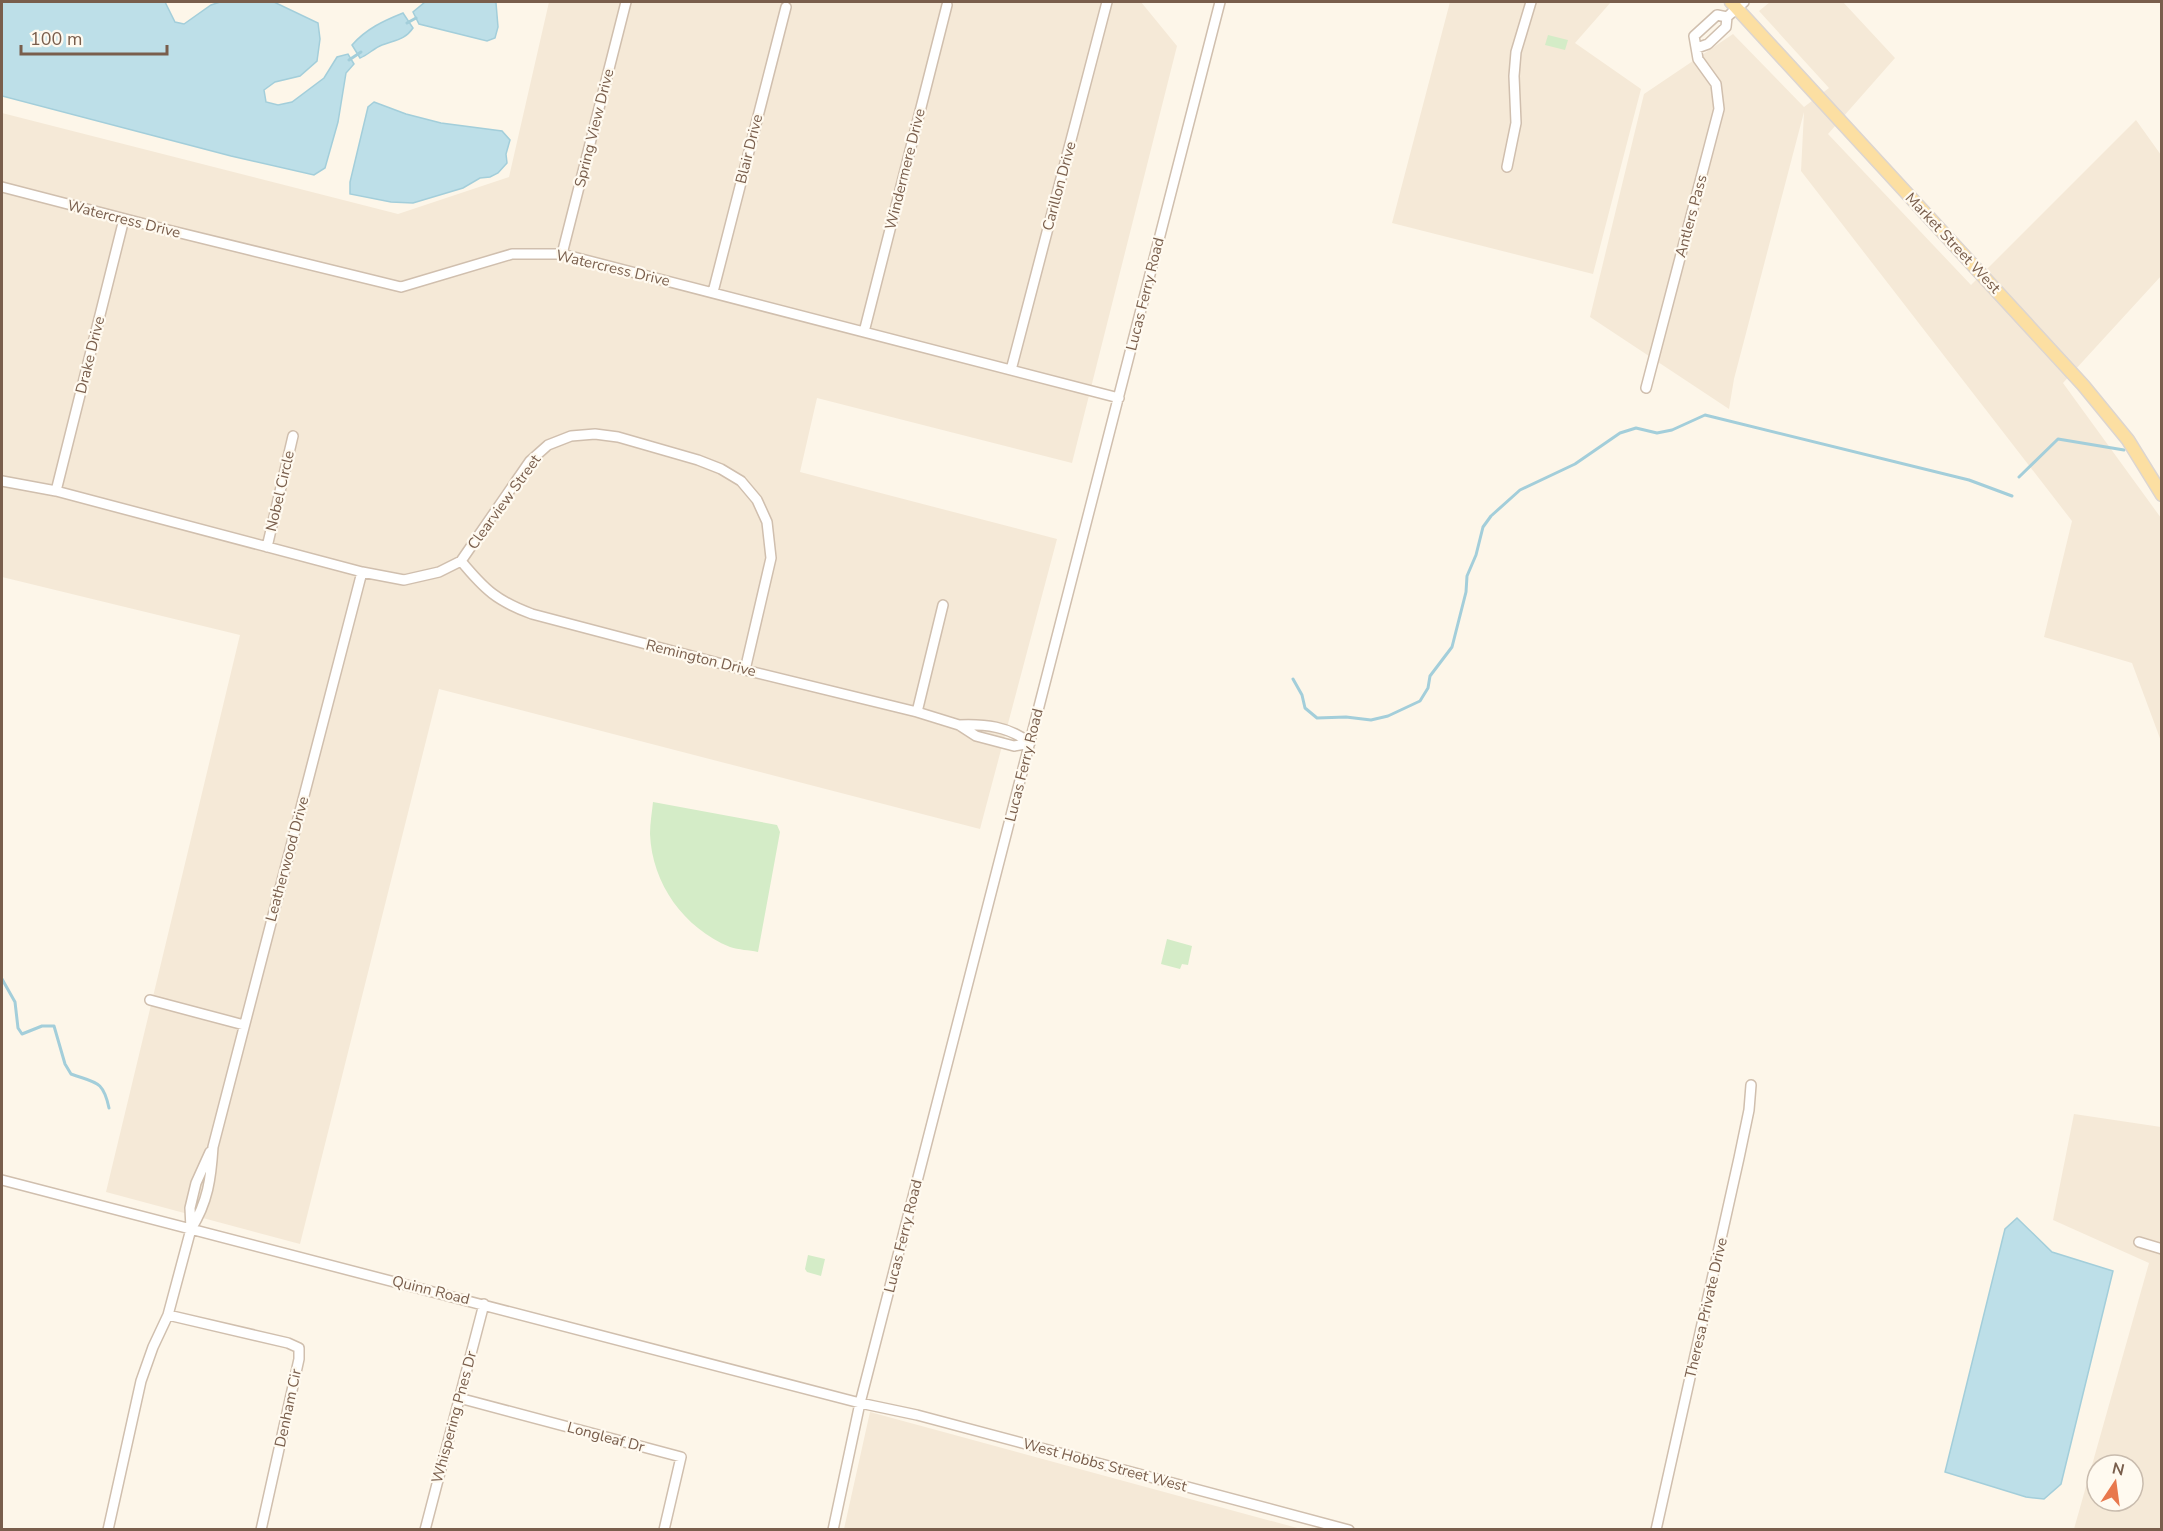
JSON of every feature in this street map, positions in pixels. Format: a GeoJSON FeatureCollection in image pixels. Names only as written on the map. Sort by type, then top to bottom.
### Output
{"type":"FeatureCollection","features":[{"type":"Feature","properties":{"kind":"main road","name":"Market Street West"},"geometry":{"type":"LineString","coordinates":[[1738,4],[2083,385],[2128,440],[2162,495]]}},
{"type":"Feature","properties":{"kind":"street","name":"Spring View Drive"},"geometry":{"type":"LineString","coordinates":[[562,254],[626,2]]}},
{"type":"Feature","properties":{"kind":"street","name":"Carillon Drive"},"geometry":{"type":"LineString","coordinates":[[1011,370],[1107,2]]}},
{"type":"Feature","properties":{"kind":"street","name":"Lucas Ferry Road"},"geometry":{"type":"LineString","coordinates":[[832,1530],[860,1402],[1220,2]]}},
{"type":"Feature","properties":{"kind":"street"},"geometry":{"type":"LineString","coordinates":[[1507,167],[1516,123],[1514,76],[1516,52],[1531,2]]}},
{"type":"Feature","properties":{"kind":"street"},"geometry":{"type":"LineString","coordinates":[[1727,17],[1717,15],[1694,36],[1697,48],[1707,44],[1726,27],[1727,17],[1738,4]]}},
{"type":"Feature","properties":{"kind":"street","name":"Windermere Drive"},"geometry":{"type":"LineString","coordinates":[[864,332],[947,5]]}},
{"type":"Feature","properties":{"kind":"street","name":"Blair Drive"},"geometry":{"type":"LineString","coordinates":[[713,292],[786,7]]}},
{"type":"Feature","properties":{"kind":"street","name":"Antlers Pass"},"geometry":{"type":"LineString","coordinates":[[1646,388],[1719,109],[1716,84],[1698,59],[1697,48]]}},
{"type":"Feature","properties":{"kind":"street","name":"Watercress Drive"},"geometry":{"type":"LineString","coordinates":[[2,187],[401,287],[512,254],[562,254],[1119,398]]}},
{"type":"Feature","properties":{"kind":"street","name":"Drake Drive"},"geometry":{"type":"LineString","coordinates":[[56,491],[124,219]]}},
{"type":"Feature","properties":{"kind":"street","name":"Clearview Street"},"geometry":{"type":"LineString","coordinates":[[2,482],[56,491],[362,572],[404,579],[439,573],[461,561],[530,461],[544,449],[571,436],[595,434],[618,437],[721,469],[741,481],[757,500],[767,522],[771,558],[745,670]]}},
{"type":"Feature","properties":{"kind":"street","name":"Nobel Circle"},"geometry":{"type":"LineString","coordinates":[[267,547],[293,436]]}},
{"type":"Feature","properties":{"kind":"street","name":"Remington Drive"},"geometry":{"type":"LineString","coordinates":[[461,561],[484,588],[510,605],[555,621],[918,712],[959,725],[976,736],[1014,746],[1030,743]]}},
{"type":"Feature","properties":{"kind":"street","name":"Leatherwood Drive"},"geometry":{"type":"LineString","coordinates":[[191,1229],[202,1212],[207,1195],[213,1147],[362,572]]}},
{"type":"Feature","properties":{"kind":"street"},"geometry":{"type":"LineString","coordinates":[[918,712],[943,604]]}},
{"type":"Feature","properties":{"kind":"street","name":"Remington Drive"},"geometry":{"type":"LineString","coordinates":[[959,725],[980,724],[1003,728],[1018,734],[1030,743]]}},
{"type":"Feature","properties":{"kind":"street"},"geometry":{"type":"LineString","coordinates":[[150,1000],[244,1025]]}},
{"type":"Feature","properties":{"kind":"street","name":"Theresa Private Drive"},"geometry":{"type":"LineString","coordinates":[[1656,1530],[1739,1158],[1749,1110],[1751,1085]]}},
{"type":"Feature","properties":{"kind":"street","name":"Quinn Road"},"geometry":{"type":"LineString","coordinates":[[2,1180],[860,1402]]}},
{"type":"Feature","properties":{"kind":"street"},"geometry":{"type":"LineString","coordinates":[[108,1530],[141,1381],[168,1315],[191,1229]]}},
{"type":"Feature","properties":{"kind":"street"},"geometry":{"type":"LineString","coordinates":[[2139,1242],[2162,1250]]}},
{"type":"Feature","properties":{"kind":"street","name":"Whispering Pnes Dr"},"geometry":{"type":"LineString","coordinates":[[425,1530],[484,1304]]}},
{"type":"Feature","properties":{"kind":"street","name":"Denham Cir"},"geometry":{"type":"LineString","coordinates":[[168,1315],[288,1343],[299,1348],[299,1359],[261,1530]]}},
{"type":"Feature","properties":{"kind":"street","name":"Longleaf Dr"},"geometry":{"type":"LineString","coordinates":[[459,1398],[681,1457],[664,1530]]}},
{"type":"Feature","properties":{"kind":"street","name":"West Hobbs Street West"},"geometry":{"type":"LineString","coordinates":[[860,1402],[917,1414],[1349,1530]]}},
{"type":"Feature","properties":{"kind":"shaded area"},"geometry":{"type":"Polygon","coordinates":[[[549,2],[1141,2],[1177,46],[1072,463],[817,398],[800,472],[1057,539],[980,829],[439,689],[300,1244],[106,1192],[240,635],[2,577],[2,113],[398,214],[509,177],[549,2]]]}},
{"type":"Feature","properties":{"kind":"shaded area"},"geometry":{"type":"Polygon","coordinates":[[[1450,2],[1611,2],[1575,43],[1641,89],[1593,274],[1392,223],[1450,2]]]}},
{"type":"Feature","properties":{"kind":"shaded area"},"geometry":{"type":"Polygon","coordinates":[[[1770,2],[1843,2],[1895,58],[1828,134],[1971,285],[2136,120],[2161,155],[2161,276],[2063,383],[2161,518],[2161,741],[2132,663],[2044,637],[2072,521],[1801,171],[1804,112],[1734,379],[1729,409],[1590,317],[1644,94],[1733,34],[1804,107],[1829,88],[1759,11],[1770,2]]]}},
{"type":"Feature","properties":{"kind":"shaded area"},"geometry":{"type":"Polygon","coordinates":[[[2074,1114],[2161,1127],[2161,1529],[2074,1529],[2085,1490],[2085,1513],[2145,1513],[2145,1453],[2095,1453],[2149,1263],[2053,1220],[2074,1114]]]}},
{"type":"Feature","properties":{"kind":"shaded area"},"geometry":{"type":"Polygon","coordinates":[[[870,1412],[1301,1529],[844,1529],[870,1412]]]}},
{"type":"Feature","properties":{"kind":"green space"},"geometry":{"type":"Polygon","coordinates":[[[1548,35],[1568,40],[1565,50],[1545,45],[1548,35]]]}},
{"type":"Feature","properties":{"kind":"green space"},"geometry":{"type":"Polygon","coordinates":[[[653,802],[777,825],[780,832],[758,952],[730,947],[713,939],[685,916],[674,902],[664,887],[652,852],[650,834],[653,802]]]}},
{"type":"Feature","properties":{"kind":"green space"},"geometry":{"type":"Polygon","coordinates":[[[1167,939],[1192,946],[1188,965],[1182,964],[1180,969],[1161,964],[1167,939]]]}},
{"type":"Feature","properties":{"kind":"green space"},"geometry":{"type":"Polygon","coordinates":[[[808,1255],[825,1259],[821,1276],[807,1272],[805,1269],[808,1255]]]}},
{"type":"Feature","properties":{"kind":"water"},"geometry":{"type":"Polygon","coordinates":[[[2,2],[165,2],[175,22],[184,24],[211,5],[220,2],[274,2],[318,23],[320,39],[317,61],[300,76],[275,82],[264,90],[266,102],[278,105],[292,102],[324,78],[337,57],[348,54],[354,64],[346,73],[338,122],[325,168],[314,175],[231,156],[2,96],[2,2]]]}},
{"type":"Feature","properties":{"kind":"water"},"geometry":{"type":"Polygon","coordinates":[[[425,2],[496,3],[498,27],[495,38],[487,41],[419,24],[413,12],[425,2]]]}},
{"type":"Feature","properties":{"kind":"water"},"geometry":{"type":"Polygon","coordinates":[[[403,13],[413,28],[410,32],[379,46],[360,58],[352,45],[375,26],[403,13]]]}},
{"type":"Feature","properties":{"kind":"water"},"geometry":{"type":"Polygon","coordinates":[[[374,102],[406,114],[441,123],[502,131],[510,140],[506,154],[507,163],[498,173],[490,177],[480,178],[463,188],[413,203],[391,202],[350,194],[350,182],[368,107],[374,102]]]}},
{"type":"Feature","properties":{"kind":"water"},"geometry":{"type":"Polygon","coordinates":[[[2017,1218],[2052,1252],[2113,1271],[2061,1484],[2044,1499],[2026,1497],[1945,1472],[2005,1229],[2017,1218]]]}},
{"type":"Feature","properties":{"kind":"waterway"},"geometry":{"type":"LineString","coordinates":[[407,23],[416,18]]}},
{"type":"Feature","properties":{"kind":"waterway"},"geometry":{"type":"LineString","coordinates":[[349,60],[361,52]]}},
{"type":"Feature","properties":{"kind":"waterway"},"geometry":{"type":"LineString","coordinates":[[1293,679],[1302,695],[1305,708],[1317,718],[1346,717],[1371,720],[1388,716],[1420,701],[1428,688],[1430,676],[1452,647],[1466,592],[1467,576],[1476,555],[1483,527],[1491,516],[1520,490],[1575,464],[1620,433],[1636,428],[1657,433],[1672,430],[1705,415],[1969,480],[2012,496]]}},
{"type":"Feature","properties":{"kind":"waterway"},"geometry":{"type":"LineString","coordinates":[[2019,477],[2058,439],[2124,450]]}},
{"type":"Feature","properties":{"kind":"waterway"},"geometry":{"type":"LineString","coordinates":[[2,979],[15,1002],[18,1028],[22,1034],[42,1026],[54,1026],[65,1064],[71,1074],[92,1081],[101,1087],[109,1108]]}}]}
